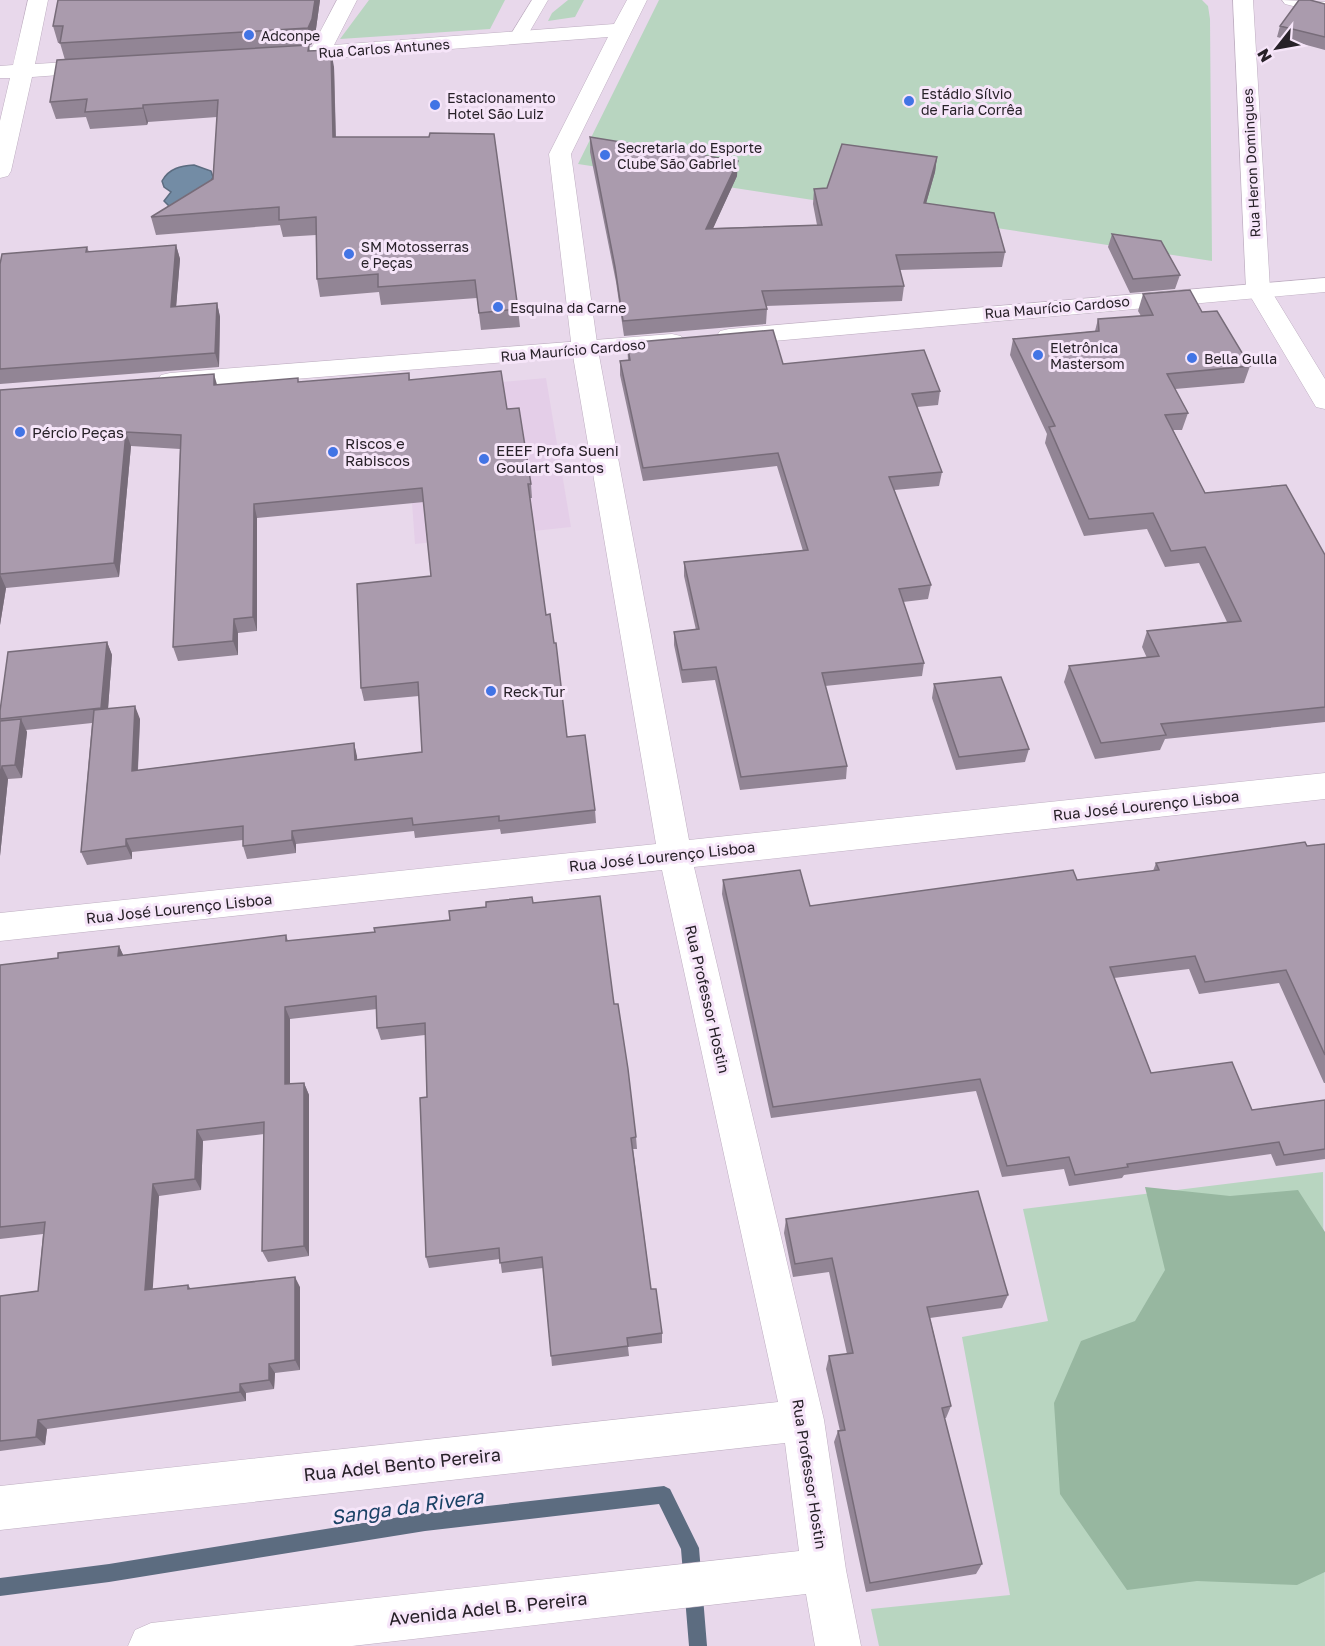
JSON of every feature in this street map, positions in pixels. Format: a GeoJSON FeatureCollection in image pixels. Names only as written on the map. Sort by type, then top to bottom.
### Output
{"type":"FeatureCollection","features":[{"type":"Feature","properties":{"kind":"street"},"geometry":{"type":"LineString","coordinates":[[0,171],[38,0]]}},
{"type":"Feature","properties":{"kind":"street"},"geometry":{"type":"LineString","coordinates":[[320,53],[347,0]]}},
{"type":"Feature","properties":{"kind":"street","name":"Rua Professor Hostin"},"geometry":{"type":"LineString","coordinates":[[637,0],[560,154],[585,350],[675,855],[803,1420],[824,1569],[838,1646]]}},
{"type":"Feature","properties":{"kind":"street","name":"Rua Heron Domingues"},"geometry":{"type":"LineString","coordinates":[[1243,0],[1258,289]]}},
{"type":"Feature","properties":{"kind":"street"},"geometry":{"type":"LineString","coordinates":[[1292,0],[1325,8]]}},
{"type":"Feature","properties":{"kind":"street","name":"Rua Carlos Antunes"},"geometry":{"type":"LineString","coordinates":[[272,56],[623,30]]}},
{"type":"Feature","properties":{"kind":"street"},"geometry":{"type":"LineString","coordinates":[[0,72],[118,65]]}},
{"type":"Feature","properties":{"kind":"street","name":"Rua Maurício Cardoso"},"geometry":{"type":"LineString","coordinates":[[143,383],[585,350],[1258,289],[1325,285]]}},
{"type":"Feature","properties":{"kind":"street"},"geometry":{"type":"LineString","coordinates":[[1258,289],[1325,401]]}},
{"type":"Feature","properties":{"kind":"street","name":"Rua José Lourenço Lisboa"},"geometry":{"type":"LineString","coordinates":[[0,927],[1325,786]]}},
{"type":"Feature","properties":{"kind":"street","name":"Rua Adel Bento Pereira"},"geometry":{"type":"LineString","coordinates":[[0,1508],[803,1420]]}},
{"type":"Feature","properties":{"kind":"street","name":"Avenida Adel B. Pereira"},"geometry":{"type":"LineString","coordinates":[[151,1646],[824,1569]]}},
{"type":"Feature","properties":{"kind":"lane"},"geometry":{"type":"LineString","coordinates":[[517,39],[540,0]]}},
{"type":"Feature","properties":{"kind":"shaded area","name":"EEEF Profª Sueni Goulart Santos"},"geometry":{"type":"Polygon","coordinates":[[[546,378],[571,527],[415,544],[404,391],[546,378]]]}},
{"type":"Feature","properties":{"kind":"green space"},"geometry":{"type":"Polygon","coordinates":[[[369,0],[505,0],[490,29],[340,39],[369,0]]]}},
{"type":"Feature","properties":{"kind":"green space"},"geometry":{"type":"Polygon","coordinates":[[[568,0],[584,0],[575,17],[548,21],[552,13],[568,0]]]}},
{"type":"Feature","properties":{"kind":"green space","name":"Estádio Sílvio de Faria Corrêa"},"geometry":{"type":"Polygon","coordinates":[[[659,0],[1202,0],[1208,6],[1210,19],[1212,261],[578,164],[659,0]]]}},
{"type":"Feature","properties":{"kind":"green space"},"geometry":{"type":"Polygon","coordinates":[[[1323,1172],[1325,1646],[879,1646],[871,1609],[1010,1595],[962,1337],[1048,1321],[1023,1209],[1323,1172]]]}},
{"type":"Feature","properties":{"kind":"green space"},"geometry":{"type":"Polygon","coordinates":[[[1145,1187],[1230,1196],[1298,1190],[1325,1232],[1325,1572],[1297,1585],[1197,1581],[1127,1590],[1060,1494],[1054,1403],[1081,1341],[1135,1321],[1165,1270],[1145,1187]]]}},
{"type":"Feature","properties":{"kind":"water"},"geometry":{"type":"Polygon","coordinates":[[[194,165],[211,171],[213,177],[210,183],[171,208],[164,201],[171,192],[164,187],[162,181],[172,170],[194,165]]]}},
{"type":"Feature","properties":{"kind":"building"},"geometry":{"type":"Polygon","coordinates":[[[58,0],[315,0],[308,28],[60,43],[63,26],[53,26],[58,0]]]}},
{"type":"Feature","properties":{"kind":"building"},"geometry":{"type":"Polygon","coordinates":[[[1299,0],[1325,4],[1325,37],[1280,26],[1299,0]]]}},
{"type":"Feature","properties":{"kind":"building"},"geometry":{"type":"Polygon","coordinates":[[[309,45],[308,51],[331,50],[333,137],[429,137],[430,133],[494,134],[518,309],[479,313],[475,280],[378,287],[378,274],[317,279],[316,217],[279,220],[279,207],[151,217],[213,179],[218,100],[85,112],[87,99],[50,102],[57,60],[309,45]]]}},
{"type":"Feature","properties":{"kind":"building"},"geometry":{"type":"Polygon","coordinates":[[[590,137],[738,161],[706,229],[822,225],[814,189],[827,188],[842,144],[937,157],[924,203],[994,213],[1005,252],[896,255],[904,286],[762,291],[767,309],[623,321],[590,137]]]}},
{"type":"Feature","properties":{"kind":"building"},"geometry":{"type":"Polygon","coordinates":[[[1112,234],[1161,241],[1180,275],[1133,279],[1112,234]]]}},
{"type":"Feature","properties":{"kind":"building"},"geometry":{"type":"Polygon","coordinates":[[[176,245],[171,307],[217,303],[215,353],[0,369],[0,264],[2,254],[87,247],[86,252],[176,245]]]}},
{"type":"Feature","properties":{"kind":"building"},"geometry":{"type":"Polygon","coordinates":[[[1190,290],[1202,312],[1217,311],[1250,366],[1167,374],[1188,413],[1165,415],[1205,493],[1286,485],[1325,555],[1325,707],[1161,724],[1166,735],[1101,743],[1069,666],[1159,656],[1147,631],[1241,621],[1205,547],[1171,551],[1153,513],[1089,519],[1049,427],[1055,426],[1013,339],[1099,331],[1098,319],[1153,315],[1143,294],[1190,290]]]}},
{"type":"Feature","properties":{"kind":"building"},"geometry":{"type":"Polygon","coordinates":[[[773,330],[783,364],[924,350],[940,391],[912,394],[942,472],[889,477],[931,585],[899,589],[924,663],[822,673],[847,766],[741,777],[716,667],[682,670],[674,632],[699,629],[684,562],[808,550],[778,453],[643,468],[620,361],[630,360],[627,343],[773,330]]]}},
{"type":"Feature","properties":{"kind":"building"},"geometry":{"type":"Polygon","coordinates":[[[501,371],[507,409],[519,408],[531,484],[528,484],[546,615],[550,614],[554,643],[556,643],[567,737],[585,735],[595,810],[499,821],[499,816],[413,825],[412,818],[292,831],[292,840],[243,846],[243,826],[126,839],[126,846],[81,852],[94,710],[135,706],[132,771],[354,743],[355,760],[422,752],[418,682],[361,688],[357,584],[431,576],[422,488],[254,504],[253,617],[234,619],[233,641],[173,647],[181,435],[126,432],[114,563],[0,574],[0,390],[214,374],[214,385],[298,378],[298,382],[409,373],[409,380],[501,371]]]}},
{"type":"Feature","properties":{"kind":"building"},"geometry":{"type":"Polygon","coordinates":[[[107,642],[101,708],[0,719],[8,652],[107,642]]]}},
{"type":"Feature","properties":{"kind":"building"},"geometry":{"type":"Polygon","coordinates":[[[1001,677],[1029,749],[959,757],[934,684],[1001,677]]]}},
{"type":"Feature","properties":{"kind":"building"},"geometry":{"type":"Polygon","coordinates":[[[21,719],[15,765],[2,766],[0,781],[0,721],[21,719]]]}},
{"type":"Feature","properties":{"kind":"building"},"geometry":{"type":"Polygon","coordinates":[[[1305,842],[1307,846],[1325,844],[1325,1055],[1286,970],[1205,982],[1195,956],[1110,967],[1151,1073],[1232,1062],[1252,1110],[1325,1100],[1325,1149],[1284,1155],[1279,1142],[1127,1164],[1128,1167],[1075,1175],[1069,1157],[1007,1166],[980,1079],[773,1107],[723,880],[800,870],[810,906],[1073,870],[1077,880],[1159,870],[1156,863],[1305,842]]]}},
{"type":"Feature","properties":{"kind":"building"},"geometry":{"type":"Polygon","coordinates":[[[600,896],[614,1004],[618,1004],[628,1069],[636,1137],[631,1138],[651,1289],[656,1289],[662,1333],[627,1338],[628,1346],[551,1356],[542,1257],[500,1263],[499,1248],[426,1257],[420,1098],[427,1097],[425,1023],[377,1028],[376,996],[285,1007],[285,1084],[304,1083],[304,1246],[262,1251],[264,1122],[197,1130],[195,1179],[153,1184],[145,1290],[188,1285],[188,1289],[295,1277],[295,1360],[269,1364],[269,1380],[240,1384],[240,1392],[38,1420],[36,1437],[0,1441],[0,1296],[38,1291],[45,1222],[0,1227],[0,965],[58,958],[58,953],[119,946],[118,956],[286,935],[286,941],[375,932],[374,928],[450,920],[449,911],[486,907],[486,902],[532,897],[533,903],[600,896]]]}},
{"type":"Feature","properties":{"kind":"building"},"geometry":{"type":"Polygon","coordinates":[[[978,1191],[1008,1295],[927,1307],[951,1406],[942,1408],[982,1564],[870,1583],[838,1431],[845,1430],[829,1356],[853,1353],[832,1258],[795,1264],[786,1219],[978,1191]]]}},
{"type":"Feature","properties":{"kind":"waterway","name":"Sanga da Rivera"},"geometry":{"type":"LineString","coordinates":[[0,1587],[109,1573],[425,1522],[664,1495],[690,1548],[698,1646]]}},
{"type":"Feature","properties":{"kind":"place","name":"Adconpe"},"geometry":{"type":"Point","coordinates":[249,35]}},
{"type":"Feature","properties":{"kind":"place","name":"Estádio Sílvio de Faria Corrêa"},"geometry":{"type":"Point","coordinates":[909,101]}},
{"type":"Feature","properties":{"kind":"place","name":"Estacionamento Hotel São Luiz"},"geometry":{"type":"Point","coordinates":[435,105]}},
{"type":"Feature","properties":{"kind":"place","name":"Secretaria do Esporte Clube São Gabriel"},"geometry":{"type":"Point","coordinates":[605,155]}},
{"type":"Feature","properties":{"kind":"place","name":"SM Motosserras e Peças"},"geometry":{"type":"Point","coordinates":[349,254]}},
{"type":"Feature","properties":{"kind":"place","name":"Esquina da Carne"},"geometry":{"type":"Point","coordinates":[498,307]}},
{"type":"Feature","properties":{"kind":"place","name":"Eletrônica Mastersom"},"geometry":{"type":"Point","coordinates":[1038,355]}},
{"type":"Feature","properties":{"kind":"place","name":"Bella Gulla"},"geometry":{"type":"Point","coordinates":[1192,358]}},
{"type":"Feature","properties":{"kind":"place","name":"Pércio Peças"},"geometry":{"type":"Point","coordinates":[20,432]}},
{"type":"Feature","properties":{"kind":"place","name":"Riscos e Rabiscos"},"geometry":{"type":"Point","coordinates":[333,452]}},
{"type":"Feature","properties":{"kind":"place","name":"EEEF Profª Sueni Goulart Santos"},"geometry":{"type":"Point","coordinates":[484,459]}},
{"type":"Feature","properties":{"kind":"place","name":"Reck Tur"},"geometry":{"type":"Point","coordinates":[491,691]}}]}
